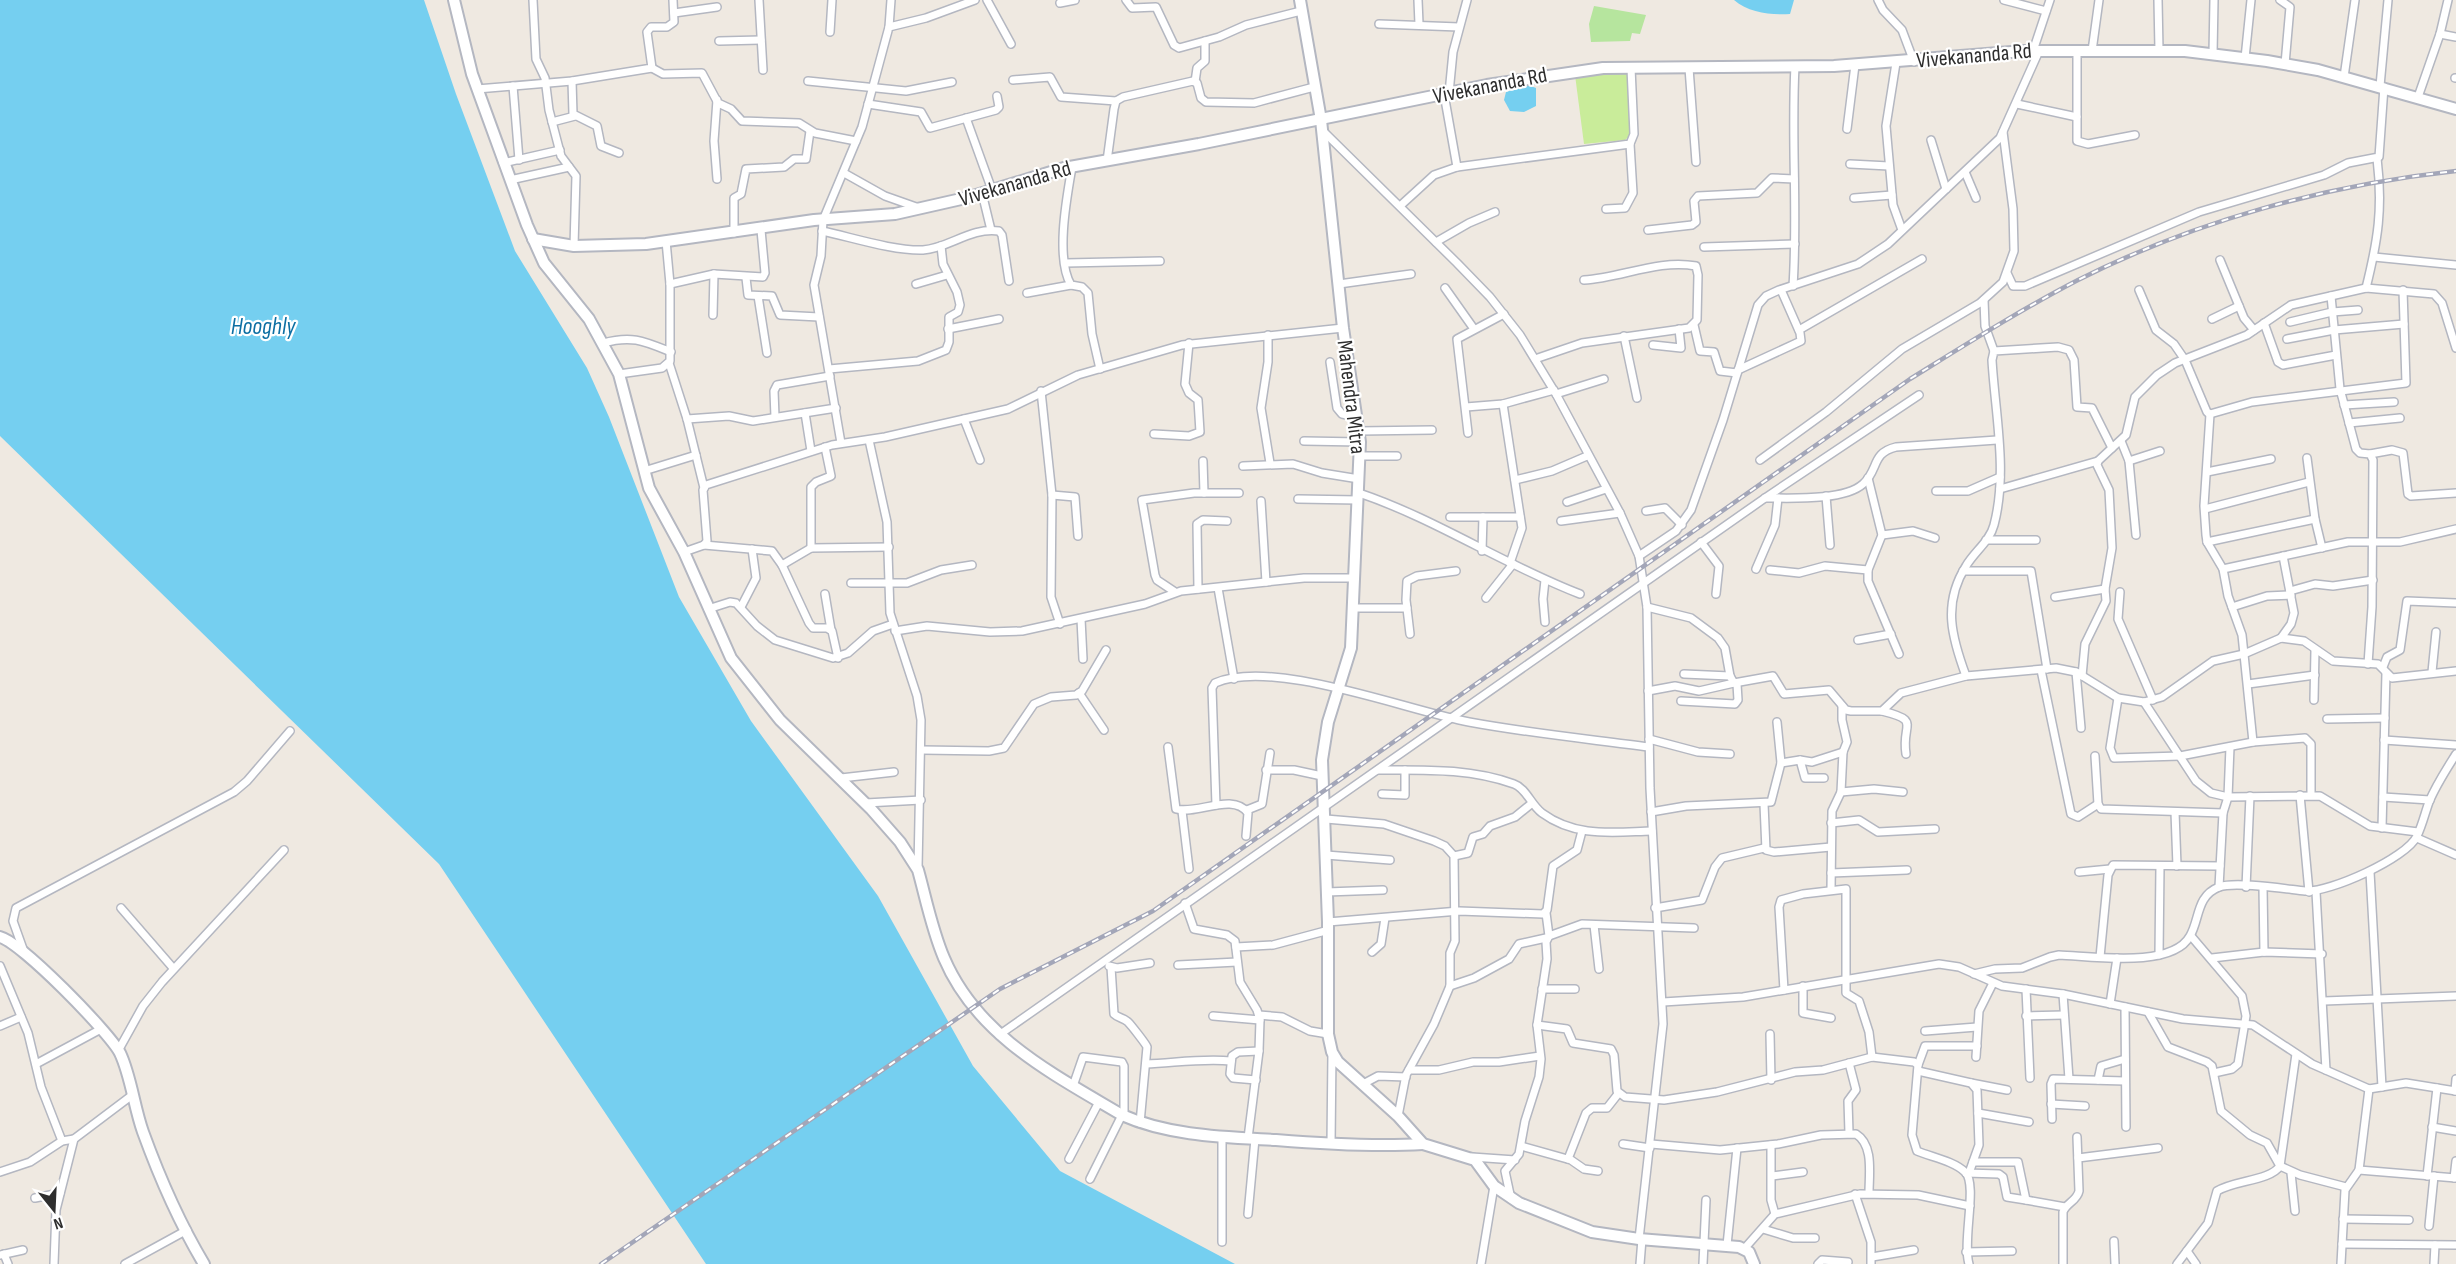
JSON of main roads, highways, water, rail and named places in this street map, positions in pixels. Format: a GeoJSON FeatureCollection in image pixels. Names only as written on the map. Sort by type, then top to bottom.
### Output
{"type":"FeatureCollection","features":[{"type":"Feature","properties":{"kind":"water","name":"Hooghly"},"geometry":{"type":"Polygon","coordinates":[[[0,0],[424,0],[456,94],[515,251],[587,368],[609,417],[679,597],[751,721],[878,896],[973,1066],[1060,1171],[1235,1264],[706,1264],[439,864],[0,436],[0,0]]]}},
{"type":"Feature","properties":{"kind":"water"},"geometry":{"type":"Polygon","coordinates":[[[1734,0],[1794,0],[1790,14],[1783,14],[1746,8],[1734,0]]]}},
{"type":"Feature","properties":{"kind":"water"},"geometry":{"type":"Polygon","coordinates":[[[1528,85],[1536,88],[1536,106],[1524,112],[1510,111],[1504,100],[1506,92],[1528,85]]]}},
{"type":"Feature","properties":{"kind":"railway"},"geometry":{"type":"LineString","coordinates":[[601,1264],[1000,989],[1153,911],[1910,379],[2014,316],[2078,280],[2123,259],[2215,223],[2310,196],[2407,177],[2456,171]]}}]}
